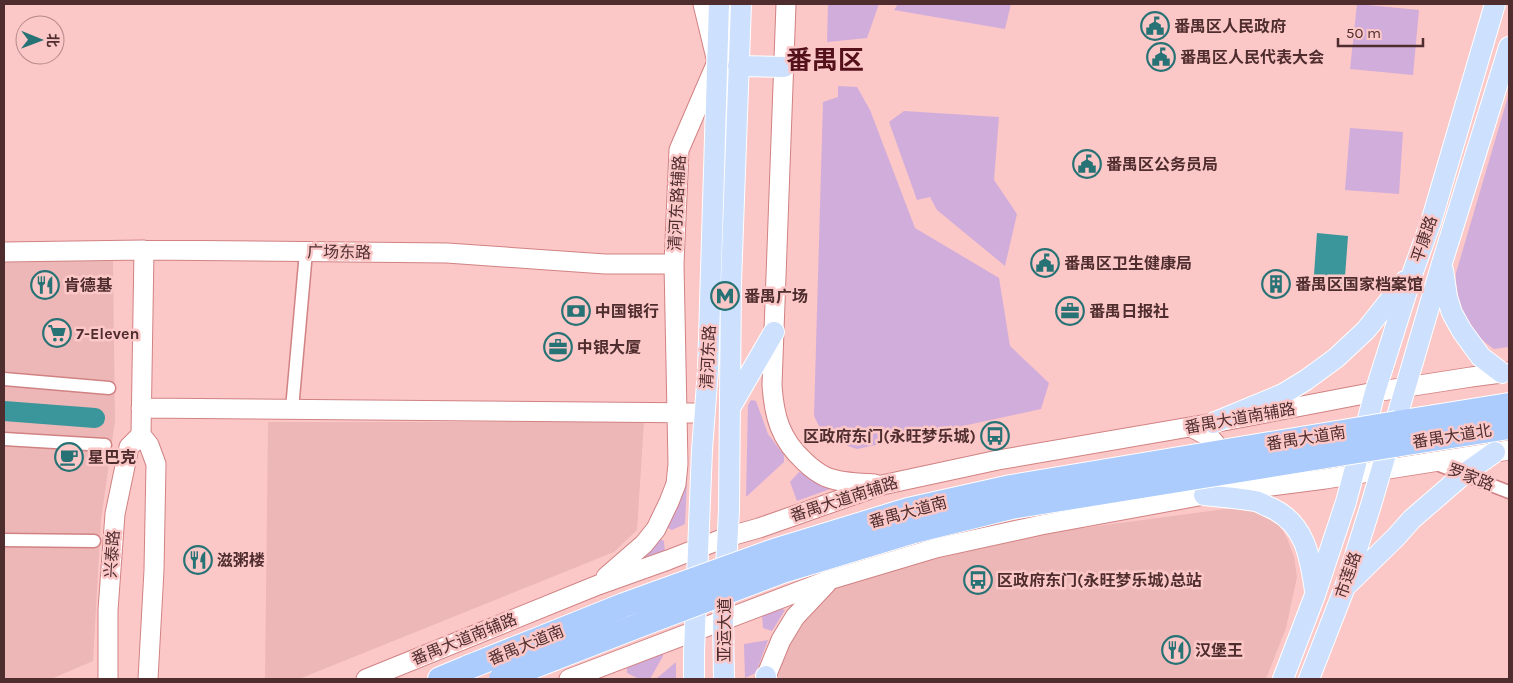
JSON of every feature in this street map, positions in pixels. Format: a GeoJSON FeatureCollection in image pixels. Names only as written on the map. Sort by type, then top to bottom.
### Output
{"type":"FeatureCollection","features":[{"type":"Feature","properties":{"kind":"highway","name":"番禺大道北"},"geometry":{"type":"LineString","coordinates":[[1396,434],[1509,405]]}},
{"type":"Feature","properties":{"kind":"highway","name":"番禺大道北"},"geometry":{"type":"LineString","coordinates":[[1396,434],[1509,427]]}},
{"type":"Feature","properties":{"kind":"highway","name":"番禺大道南"},"geometry":{"type":"LineString","coordinates":[[440,679],[624,605],[774,551],[908,510],[1011,487],[1396,434]]}},
{"type":"Feature","properties":{"kind":"highway","name":"番禺大道南"},"geometry":{"type":"LineString","coordinates":[[500,679],[782,571],[914,531],[1012,507],[1396,434]]}},
{"type":"Feature","properties":{"kind":"main road"},"geometry":{"type":"LineString","coordinates":[[703,4],[717,62]]}},
{"type":"Feature","properties":{"kind":"main road","name":"清河东路"},"geometry":{"type":"LineString","coordinates":[[697,590],[702,450],[708,370],[719,4]]}},
{"type":"Feature","properties":{"kind":"main road","name":"清河东路"},"geometry":{"type":"LineString","coordinates":[[724,581],[729,511],[731,283],[741,4]]}},
{"type":"Feature","properties":{"kind":"main road"},"geometry":{"type":"LineString","coordinates":[[786,4],[773,401],[781,432],[798,456],[811,468],[825,476],[842,481],[882,485]]}},
{"type":"Feature","properties":{"kind":"main road","name":"平康路"},"geometry":{"type":"LineString","coordinates":[[1353,474],[1374,392],[1417,263],[1495,4]]}},
{"type":"Feature","properties":{"kind":"main road","name":"平康路"},"geometry":{"type":"LineString","coordinates":[[1381,470],[1442,263],[1509,47]]}},
{"type":"Feature","properties":{"kind":"main road","name":"清河东路辅路"},"geometry":{"type":"LineString","coordinates":[[598,584],[644,544],[656,530],[676,484],[678,412],[674,264],[679,150],[717,62]]}},
{"type":"Feature","properties":{"kind":"main road"},"geometry":{"type":"LineString","coordinates":[[738,66],[784,67]]}},
{"type":"Feature","properties":{"kind":"main road"},"geometry":{"type":"LineString","coordinates":[[144,250],[141,435],[149,445],[156,464],[154,570],[148,679]]}},
{"type":"Feature","properties":{"kind":"main road","name":"广场东路"},"geometry":{"type":"LineString","coordinates":[[4,252],[144,250],[447,253],[605,264],[674,264]]}},
{"type":"Feature","properties":{"kind":"main road"},"geometry":{"type":"LineString","coordinates":[[1214,423],[1283,394],[1336,358],[1366,330],[1417,263],[1442,263],[1447,297],[1458,325],[1481,357],[1506,372]]}},
{"type":"Feature","properties":{"kind":"main road"},"geometry":{"type":"LineString","coordinates":[[730,410],[774,332]]}},
{"type":"Feature","properties":{"kind":"main road","name":"番禺大道南辅路"},"geometry":{"type":"LineString","coordinates":[[366,679],[598,584],[699,549],[727,537],[759,528],[882,485],[998,460],[1214,423],[1374,392],[1506,372]]}},
{"type":"Feature","properties":{"kind":"main road"},"geometry":{"type":"LineString","coordinates":[[141,408],[705,412]]}},
{"type":"Feature","properties":{"kind":"main road"},"geometry":{"type":"LineString","coordinates":[[1190,427],[1208,435],[1218,446],[1222,461],[1223,468],[1219,480],[1204,495]]}},
{"type":"Feature","properties":{"kind":"main road","name":"兴泰路"},"geometry":{"type":"LineString","coordinates":[[108,679],[108,610],[115,514],[129,447],[141,435]]}},
{"type":"Feature","properties":{"kind":"main road"},"geometry":{"type":"LineString","coordinates":[[573,677],[829,580],[945,546],[1041,525],[1204,495],[1502,451]]}},
{"type":"Feature","properties":{"kind":"main road"},"geometry":{"type":"LineString","coordinates":[[1345,587],[1412,519],[1464,474],[1502,451]]}},
{"type":"Feature","properties":{"kind":"main road","name":"市莲路"},"geometry":{"type":"LineString","coordinates":[[1309,679],[1345,587],[1381,470]]}},
{"type":"Feature","properties":{"kind":"main road","name":"市莲路"},"geometry":{"type":"LineString","coordinates":[[1284,679],[1315,595],[1346,502],[1353,474]]}},
{"type":"Feature","properties":{"kind":"main road"},"geometry":{"type":"LineString","coordinates":[[1204,495],[1257,501],[1276,510],[1292,521],[1305,542],[1311,564],[1315,595]]}},
{"type":"Feature","properties":{"kind":"main road"},"geometry":{"type":"LineString","coordinates":[[766,678],[781,640],[794,617],[829,580]]}},
{"type":"Feature","properties":{"kind":"main road","name":"亚运大道"},"geometry":{"type":"LineString","coordinates":[[724,581],[724,679]]}},
{"type":"Feature","properties":{"kind":"main road","name":"亚运大道"},"geometry":{"type":"LineString","coordinates":[[694,679],[697,590]]}},
{"type":"Feature","properties":{"kind":"main road"},"geometry":{"type":"LineString","coordinates":[[573,677],[600,679]]}},
{"type":"Feature","properties":{"kind":"street"},"geometry":{"type":"LineString","coordinates":[[292,409],[306,252]]}},
{"type":"Feature","properties":{"kind":"street"},"geometry":{"type":"LineString","coordinates":[[4,379],[109,388]]}},
{"type":"Feature","properties":{"kind":"street"},"geometry":{"type":"LineString","coordinates":[[4,439],[105,445]]}},
{"type":"Feature","properties":{"kind":"street","name":"罗家路"},"geometry":{"type":"LineString","coordinates":[[1432,462],[1509,492]]}},
{"type":"Feature","properties":{"kind":"street"},"geometry":{"type":"LineString","coordinates":[[4,540],[94,541]]}},
{"type":"Feature","properties":{"kind":"shaded area"},"geometry":{"type":"Polygon","coordinates":[[[828,4],[879,4],[867,38],[827,42],[828,4]]]}},
{"type":"Feature","properties":{"kind":"shaded area"},"geometry":{"type":"Polygon","coordinates":[[[898,4],[1011,4],[1005,29],[894,10],[898,4]]]}},
{"type":"Feature","properties":{"kind":"shaded area"},"geometry":{"type":"Polygon","coordinates":[[[1357,4],[1419,10],[1413,75],[1350,69],[1357,4]]]}},
{"type":"Feature","properties":{"kind":"shaded area"},"geometry":{"type":"Polygon","coordinates":[[[838,86],[857,87],[870,110],[915,228],[999,278],[1010,346],[1049,383],[1041,409],[857,449],[825,438],[814,416],[823,102],[838,97],[838,86]]]}},
{"type":"Feature","properties":{"kind":"shaded area"},"geometry":{"type":"Polygon","coordinates":[[[1509,93],[1509,347],[1494,349],[1478,336],[1467,321],[1458,294],[1456,273],[1509,93]]]}},
{"type":"Feature","properties":{"kind":"shaded area"},"geometry":{"type":"Polygon","coordinates":[[[904,111],[999,117],[994,180],[1017,214],[1005,266],[937,210],[930,197],[917,200],[889,122],[904,111]]]}},
{"type":"Feature","properties":{"kind":"shaded area"},"geometry":{"type":"Polygon","coordinates":[[[1350,128],[1403,132],[1399,194],[1345,190],[1350,128]]]}},
{"type":"Feature","properties":{"kind":"shaded area"},"geometry":{"type":"Polygon","coordinates":[[[4,258],[113,261],[115,421],[101,520],[93,661],[51,679],[4,679],[4,258]]]}},
{"type":"Feature","properties":{"kind":"shaded area"},"geometry":{"type":"Polygon","coordinates":[[[751,400],[756,401],[768,434],[784,455],[784,462],[746,497],[748,405],[751,400]]]}},
{"type":"Feature","properties":{"kind":"shaded area"},"geometry":{"type":"Polygon","coordinates":[[[268,422],[644,422],[637,530],[614,552],[299,679],[265,679],[268,422]]]}},
{"type":"Feature","properties":{"kind":"shaded area"},"geometry":{"type":"Polygon","coordinates":[[[688,459],[685,524],[672,530],[664,526],[683,461],[688,459]]]}},
{"type":"Feature","properties":{"kind":"shaded area"},"geometry":{"type":"Polygon","coordinates":[[[799,472],[829,483],[830,489],[797,501],[790,482],[799,472]]]}},
{"type":"Feature","properties":{"kind":"shaded area"},"geometry":{"type":"Polygon","coordinates":[[[1240,507],[1255,508],[1280,525],[1294,557],[1297,577],[1286,628],[1266,679],[773,679],[783,646],[826,590],[902,567],[1045,533],[1240,507]]]}},
{"type":"Feature","properties":{"kind":"shaded area"},"geometry":{"type":"Polygon","coordinates":[[[655,536],[664,541],[665,553],[628,569],[655,536]]]}},
{"type":"Feature","properties":{"kind":"shaded area"},"geometry":{"type":"Polygon","coordinates":[[[780,608],[785,610],[772,631],[763,628],[762,615],[780,608]]]}},
{"type":"Feature","properties":{"kind":"shaded area"},"geometry":{"type":"Polygon","coordinates":[[[768,640],[756,673],[745,678],[744,644],[768,640]]]}},
{"type":"Feature","properties":{"kind":"shaded area"},"geometry":{"type":"Polygon","coordinates":[[[663,651],[663,656],[650,679],[639,679],[627,673],[627,668],[663,651]]]}},
{"type":"Feature","properties":{"kind":"shaded area"},"geometry":{"type":"Polygon","coordinates":[[[676,662],[676,679],[656,679],[676,662]]]}},
{"type":"Feature","properties":{"kind":"water"},"geometry":{"type":"Polygon","coordinates":[[[1317,233],[1348,236],[1344,290],[1313,288],[1317,233]]]}},
{"type":"Feature","properties":{"kind":"waterway"},"geometry":{"type":"LineString","coordinates":[[4,411],[95,418]]}},
{"type":"Feature","properties":{"kind":"place","name":"番禺区人民政府"},"geometry":{"type":"Point","coordinates":[1155,26]}},
{"type":"Feature","properties":{"kind":"place","name":"番禺区人民代表大会"},"geometry":{"type":"Point","coordinates":[1161,57]}},
{"type":"Feature","properties":{"kind":"place","name":"番禺区公务员局"},"geometry":{"type":"Point","coordinates":[1087,164]}},
{"type":"Feature","properties":{"kind":"place","name":"番禺区卫生健康局"},"geometry":{"type":"Point","coordinates":[1045,263]}},
{"type":"Feature","properties":{"kind":"place","name":"番禺区国家档案馆"},"geometry":{"type":"Point","coordinates":[1276,284]}},
{"type":"Feature","properties":{"kind":"place","name":"肯德基"},"geometry":{"type":"Point","coordinates":[45,285]}},
{"type":"Feature","properties":{"kind":"place","name":"番禺广场"},"geometry":{"type":"Point","coordinates":[725,296]}},
{"type":"Feature","properties":{"kind":"place","name":"中国银行"},"geometry":{"type":"Point","coordinates":[576,311]}},
{"type":"Feature","properties":{"kind":"place","name":"番禺日报社"},"geometry":{"type":"Point","coordinates":[1070,311]}},
{"type":"Feature","properties":{"kind":"place","name":"7-Eleven"},"geometry":{"type":"Point","coordinates":[57,333]}},
{"type":"Feature","properties":{"kind":"place","name":"中银大厦"},"geometry":{"type":"Point","coordinates":[558,347]}},
{"type":"Feature","properties":{"kind":"place","name":"区政府东门(永旺梦乐城)"},"geometry":{"type":"Point","coordinates":[995,436]}},
{"type":"Feature","properties":{"kind":"place","name":"星巴克"},"geometry":{"type":"Point","coordinates":[69,457]}},
{"type":"Feature","properties":{"kind":"place","name":"滋粥楼"},"geometry":{"type":"Point","coordinates":[198,560]}},
{"type":"Feature","properties":{"kind":"place","name":"区政府东门(永旺梦乐城)总站"},"geometry":{"type":"Point","coordinates":[978,580]}},
{"type":"Feature","properties":{"kind":"place","name":"汉堡王"},"geometry":{"type":"Point","coordinates":[1176,650]}},
{"type":"Feature","properties":{"kind":"district","name":"番禺区"},"geometry":{"type":"Point","coordinates":[825,60]}}]}
